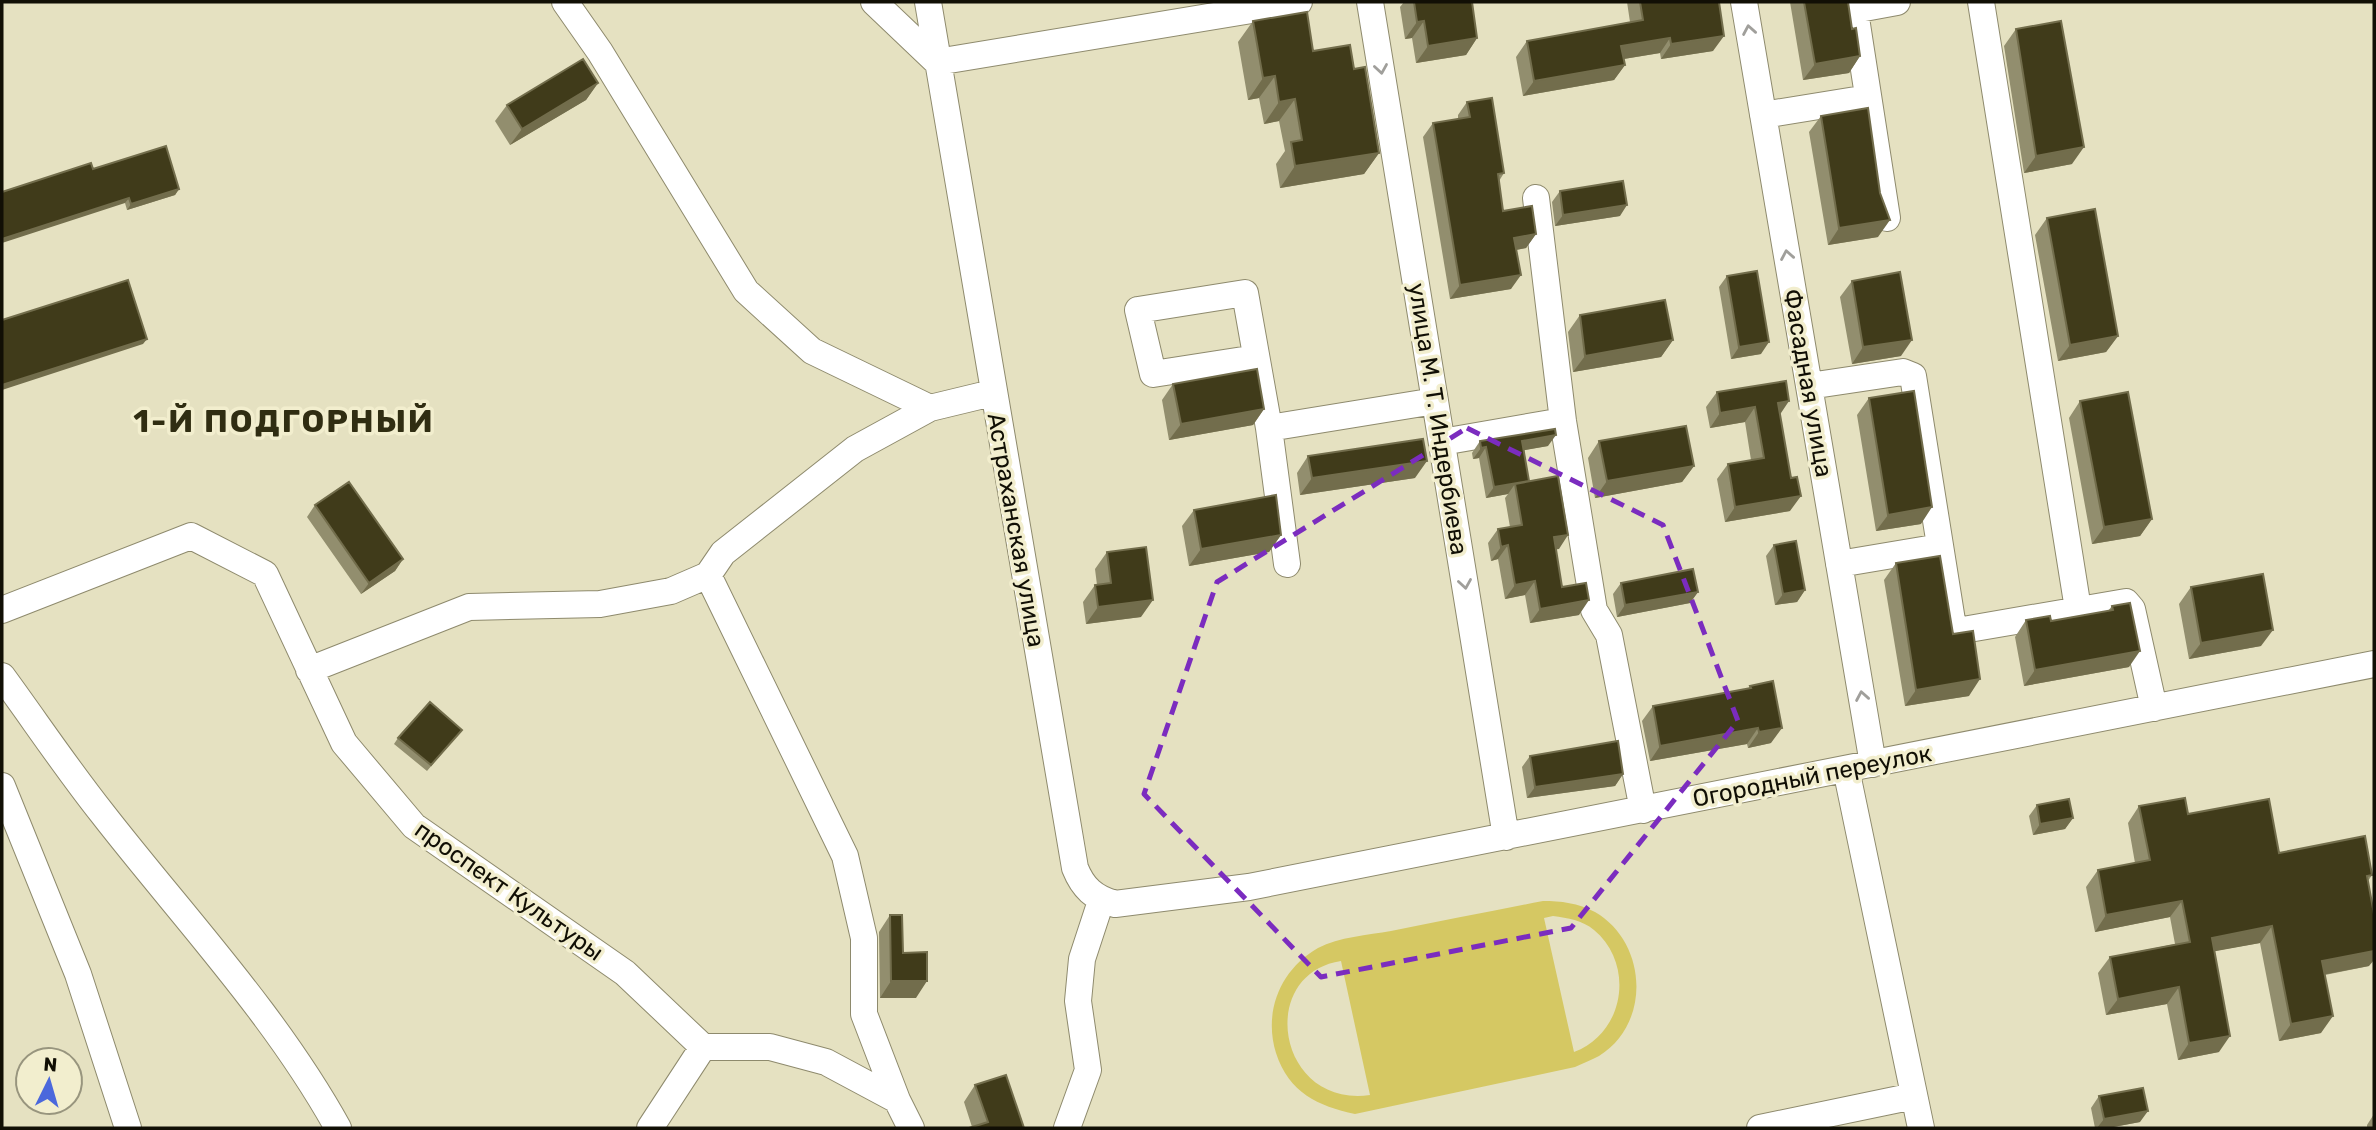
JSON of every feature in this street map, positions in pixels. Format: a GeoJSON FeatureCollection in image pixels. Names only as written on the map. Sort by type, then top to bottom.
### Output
{"type":"FeatureCollection","features":[{"type":"Feature","properties":{"kind":"street"},"geometry":{"type":"LineString","coordinates":[[565,2],[600,52],[746,291],[812,351],[930,408]]}},
{"type":"Feature","properties":{"kind":"street"},"geometry":{"type":"LineString","coordinates":[[874,2],[937,62],[1299,2]]}},
{"type":"Feature","properties":{"kind":"street","name":"Астраханская улица"},"geometry":{"type":"LineString","coordinates":[[928,2],[992,393],[1075,868],[1081,882],[1101,901]]}},
{"type":"Feature","properties":{"kind":"street","name":"улица М. Т. Индербиева"},"geometry":{"type":"LineString","coordinates":[[1370,2],[1506,837]]}},
{"type":"Feature","properties":{"kind":"street","name":"Фасадная улица"},"geometry":{"type":"LineString","coordinates":[[1744,2],[1873,764]]}},
{"type":"Feature","properties":{"kind":"street"},"geometry":{"type":"LineString","coordinates":[[1887,218],[1856,13],[1864,7],[1897,2]]}},
{"type":"Feature","properties":{"kind":"street"},"geometry":{"type":"LineString","coordinates":[[1981,2],[2078,609]]}},
{"type":"Feature","properties":{"kind":"street"},"geometry":{"type":"LineString","coordinates":[[1763,115],[1868,98]]}},
{"type":"Feature","properties":{"kind":"street"},"geometry":{"type":"LineString","coordinates":[[1536,198],[1563,421],[1594,610],[1609,635],[1643,810]]}},
{"type":"Feature","properties":{"kind":"street"},"geometry":{"type":"LineString","coordinates":[[1256,358],[1153,374],[1138,310],[1245,293],[1269,428],[1287,564]]}},
{"type":"Feature","properties":{"kind":"street"},"geometry":{"type":"LineString","coordinates":[[1809,386],[1903,372],[1913,376],[1951,621],[1957,630],[2121,601],[2130,605],[2154,708]]}},
{"type":"Feature","properties":{"kind":"street"},"geometry":{"type":"LineString","coordinates":[[309,670],[469,607],[600,604],[671,591],[708,575],[723,554],[855,449],[930,408],[992,393]]}},
{"type":"Feature","properties":{"kind":"street"},"geometry":{"type":"LineString","coordinates":[[1269,428],[1435,401]]}},
{"type":"Feature","properties":{"kind":"street"},"geometry":{"type":"LineString","coordinates":[[1441,442],[1563,421]]}},
{"type":"Feature","properties":{"kind":"street","name":"проспект Культуры"},"geometry":{"type":"LineString","coordinates":[[2,611],[191,536],[265,573],[344,743],[414,826],[625,973],[703,1047]]}},
{"type":"Feature","properties":{"kind":"street"},"geometry":{"type":"LineString","coordinates":[[1839,564],[1940,547]]}},
{"type":"Feature","properties":{"kind":"street"},"geometry":{"type":"LineString","coordinates":[[708,575],[845,856],[864,938],[864,1014],[897,1100],[911,1128]]}},
{"type":"Feature","properties":{"kind":"street","name":"Огородный переулок"},"geometry":{"type":"LineString","coordinates":[[1101,901],[1115,904],[1249,887],[2374,664]]}},
{"type":"Feature","properties":{"kind":"street"},"geometry":{"type":"LineString","coordinates":[[2,676],[101,812],[190,921],[315,1086],[338,1128]]}},
{"type":"Feature","properties":{"kind":"street"},"geometry":{"type":"LineString","coordinates":[[1846,769],[1921,1128]]}},
{"type":"Feature","properties":{"kind":"street"},"geometry":{"type":"LineString","coordinates":[[2,786],[78,974],[128,1128]]}},
{"type":"Feature","properties":{"kind":"street"},"geometry":{"type":"LineString","coordinates":[[1067,1128],[1088,1070],[1078,1001],[1079,987],[1082,959],[1101,901]]}},
{"type":"Feature","properties":{"kind":"street"},"geometry":{"type":"LineString","coordinates":[[650,1128],[703,1047],[769,1047],[826,1062],[897,1100]]}},
{"type":"Feature","properties":{"kind":"street"},"geometry":{"type":"LineString","coordinates":[[1760,1128],[1914,1096]]}},
{"type":"Feature","properties":{"kind":"highlighted area"},"geometry":{"type":"Polygon","coordinates":[[[1467,428],[1663,525],[1738,721],[1571,928],[1321,977],[1144,794],[1217,582],[1467,428]]]}},
{"type":"Feature","properties":{"kind":"shaded area"},"geometry":{"type":"Polygon","coordinates":[[[1543,901],[1569,903],[1595,912],[1612,925],[1625,943],[1633,962],[1635,1004],[1628,1024],[1616,1042],[1599,1056],[1575,1067],[1355,1114],[1317,1102],[1297,1088],[1289,1078],[1276,1053],[1272,1022],[1278,993],[1285,979],[1305,957],[1326,944],[1344,939],[1543,901]],[[1553,916],[1544,918],[1574,1052],[1591,1043],[1604,1030],[1614,1014],[1619,997],[1619,979],[1607,944],[1594,930],[1580,922],[1553,916]],[[1341,961],[1314,971],[1297,989],[1288,1013],[1289,1038],[1298,1062],[1314,1081],[1339,1094],[1370,1095],[1341,961]]]}},
{"type":"Feature","properties":{"kind":"building"},"geometry":{"type":"Polygon","coordinates":[[[1414,2],[1472,2],[1477,38],[1428,46],[1424,21],[1417,22],[1414,2]]]}},
{"type":"Feature","properties":{"kind":"building"},"geometry":{"type":"Polygon","coordinates":[[[1640,2],[1719,2],[1724,36],[1671,44],[1670,38],[1621,46],[1625,65],[1534,81],[1527,41],[1643,20],[1640,2]]]}},
{"type":"Feature","properties":{"kind":"building"},"geometry":{"type":"Polygon","coordinates":[[[1804,2],[1848,2],[1852,29],[1856,28],[1860,56],[1815,64],[1804,2]]]}},
{"type":"Feature","properties":{"kind":"building"},"geometry":{"type":"Polygon","coordinates":[[[1307,12],[1313,51],[1350,45],[1354,69],[1365,67],[1379,153],[1295,166],[1291,142],[1302,140],[1295,99],[1279,102],[1275,76],[1263,78],[1253,21],[1307,12]]]}},
{"type":"Feature","properties":{"kind":"building"},"geometry":{"type":"Polygon","coordinates":[[[2061,21],[2084,147],[2036,156],[2016,29],[2061,21]]]}},
{"type":"Feature","properties":{"kind":"building"},"geometry":{"type":"Polygon","coordinates":[[[583,59],[598,83],[522,129],[507,105],[583,59]]]}},
{"type":"Feature","properties":{"kind":"building"},"geometry":{"type":"Polygon","coordinates":[[[1492,98],[1504,173],[1498,174],[1503,211],[1532,206],[1536,234],[1514,238],[1521,275],[1460,285],[1433,123],[1470,117],[1467,102],[1492,98]]]}},
{"type":"Feature","properties":{"kind":"building"},"geometry":{"type":"Polygon","coordinates":[[[1868,108],[1880,193],[1890,220],[1839,228],[1821,116],[1868,108]]]}},
{"type":"Feature","properties":{"kind":"building"},"geometry":{"type":"Polygon","coordinates":[[[166,146],[179,189],[131,204],[129,198],[2,239],[2,192],[91,163],[93,169],[166,146]]]}},
{"type":"Feature","properties":{"kind":"building"},"geometry":{"type":"Polygon","coordinates":[[[1623,181],[1627,205],[1563,215],[1560,191],[1623,181]]]}},
{"type":"Feature","properties":{"kind":"building"},"geometry":{"type":"Polygon","coordinates":[[[2095,209],[2118,336],[2070,345],[2047,218],[2095,209]]]}},
{"type":"Feature","properties":{"kind":"building"},"geometry":{"type":"Polygon","coordinates":[[[1757,271],[1769,342],[1739,347],[1727,276],[1757,271]]]}},
{"type":"Feature","properties":{"kind":"building"},"geometry":{"type":"Polygon","coordinates":[[[1900,272],[1912,340],[1863,347],[1852,281],[1900,272]]]}},
{"type":"Feature","properties":{"kind":"building"},"geometry":{"type":"Polygon","coordinates":[[[128,280],[147,339],[2,385],[2,320],[128,280]]]}},
{"type":"Feature","properties":{"kind":"building"},"geometry":{"type":"Polygon","coordinates":[[[1665,300],[1673,340],[1585,356],[1580,315],[1665,300]]]}},
{"type":"Feature","properties":{"kind":"building"},"geometry":{"type":"Polygon","coordinates":[[[1257,369],[1264,409],[1181,424],[1173,384],[1257,369]]]}},
{"type":"Feature","properties":{"kind":"building"},"geometry":{"type":"Polygon","coordinates":[[[1786,381],[1789,401],[1778,403],[1791,478],[1797,477],[1801,496],[1735,507],[1728,464],[1764,458],[1755,407],[1720,413],[1717,392],[1786,381]]]}},
{"type":"Feature","properties":{"kind":"building"},"geometry":{"type":"Polygon","coordinates":[[[1914,391],[1932,507],[1888,515],[1869,398],[1914,391]]]}},
{"type":"Feature","properties":{"kind":"building"},"geometry":{"type":"Polygon","coordinates":[[[2128,392],[2152,519],[2104,527],[2080,401],[2128,392]]]}},
{"type":"Feature","properties":{"kind":"building"},"geometry":{"type":"Polygon","coordinates":[[[1686,426],[1694,466],[1607,481],[1599,441],[1686,426]]]}},
{"type":"Feature","properties":{"kind":"building"},"geometry":{"type":"Polygon","coordinates":[[[1555,429],[1556,435],[1522,441],[1529,481],[1494,487],[1486,447],[1481,448],[1480,441],[1555,429]]]}},
{"type":"Feature","properties":{"kind":"building"},"geometry":{"type":"Polygon","coordinates":[[[1423,439],[1427,461],[1312,478],[1308,456],[1423,439]]]}},
{"type":"Feature","properties":{"kind":"building"},"geometry":{"type":"Polygon","coordinates":[[[1558,476],[1568,535],[1554,537],[1562,587],[1586,583],[1589,600],[1540,609],[1535,581],[1515,585],[1508,545],[1501,547],[1498,529],[1522,525],[1515,484],[1558,476]]]}},
{"type":"Feature","properties":{"kind":"building"},"geometry":{"type":"Polygon","coordinates":[[[349,482],[403,559],[369,583],[315,505],[349,482]]]}},
{"type":"Feature","properties":{"kind":"building"},"geometry":{"type":"Polygon","coordinates":[[[1276,495],[1281,535],[1201,549],[1194,510],[1276,495]]]}},
{"type":"Feature","properties":{"kind":"building"},"geometry":{"type":"Polygon","coordinates":[[[1796,541],[1805,590],[1783,594],[1774,545],[1796,541]]]}},
{"type":"Feature","properties":{"kind":"building"},"geometry":{"type":"Polygon","coordinates":[[[1146,547],[1153,600],[1098,607],[1095,585],[1111,583],[1107,552],[1146,547]]]}},
{"type":"Feature","properties":{"kind":"building"},"geometry":{"type":"Polygon","coordinates":[[[1940,556],[1953,634],[1973,631],[1980,679],[1916,690],[1896,563],[1940,556]]]}},
{"type":"Feature","properties":{"kind":"building"},"geometry":{"type":"Polygon","coordinates":[[[1693,569],[1698,592],[1625,605],[1621,583],[1693,569]]]}},
{"type":"Feature","properties":{"kind":"building"},"geometry":{"type":"Polygon","coordinates":[[[2263,574],[2273,630],[2201,643],[2191,587],[2263,574]]]}},
{"type":"Feature","properties":{"kind":"building"},"geometry":{"type":"Polygon","coordinates":[[[2130,603],[2140,651],[2035,670],[2026,620],[2050,616],[2051,621],[2113,610],[2112,606],[2130,603]]]}},
{"type":"Feature","properties":{"kind":"building"},"geometry":{"type":"Polygon","coordinates":[[[1773,681],[1782,728],[1759,732],[1758,728],[1660,746],[1653,706],[1751,688],[1750,686],[1773,681]]]}},
{"type":"Feature","properties":{"kind":"building"},"geometry":{"type":"Polygon","coordinates":[[[430,702],[462,730],[431,765],[398,738],[430,702]]]}},
{"type":"Feature","properties":{"kind":"building"},"geometry":{"type":"Polygon","coordinates":[[[1618,741],[1623,774],[1535,787],[1530,756],[1618,741]]]}},
{"type":"Feature","properties":{"kind":"building"},"geometry":{"type":"Polygon","coordinates":[[[2185,798],[2188,814],[2269,799],[2279,853],[2365,836],[2372,875],[2367,876],[2374,914],[2374,951],[2322,961],[2333,1016],[2291,1024],[2272,926],[2212,938],[2230,1036],[2189,1043],[2179,987],[2118,999],[2110,957],[2190,942],[2182,901],[2106,915],[2098,870],[2150,860],[2139,806],[2185,798]]]}},
{"type":"Feature","properties":{"kind":"building"},"geometry":{"type":"Polygon","coordinates":[[[2069,799],[2073,818],[2040,824],[2037,805],[2069,799]]]}},
{"type":"Feature","properties":{"kind":"building"},"geometry":{"type":"Polygon","coordinates":[[[890,915],[902,915],[903,953],[927,952],[927,981],[891,981],[890,915]]]}},
{"type":"Feature","properties":{"kind":"building"},"geometry":{"type":"Polygon","coordinates":[[[1006,1075],[1024,1128],[969,1128],[988,1122],[975,1085],[1006,1075]]]}},
{"type":"Feature","properties":{"kind":"building"},"geometry":{"type":"Polygon","coordinates":[[[2143,1088],[2148,1111],[2104,1119],[2099,1096],[2143,1088]]]}},
{"type":"Feature","properties":{"kind":"district","name":"1-Й ПОДГОРНЫЙ"},"geometry":{"type":"Point","coordinates":[284,421]}}]}
